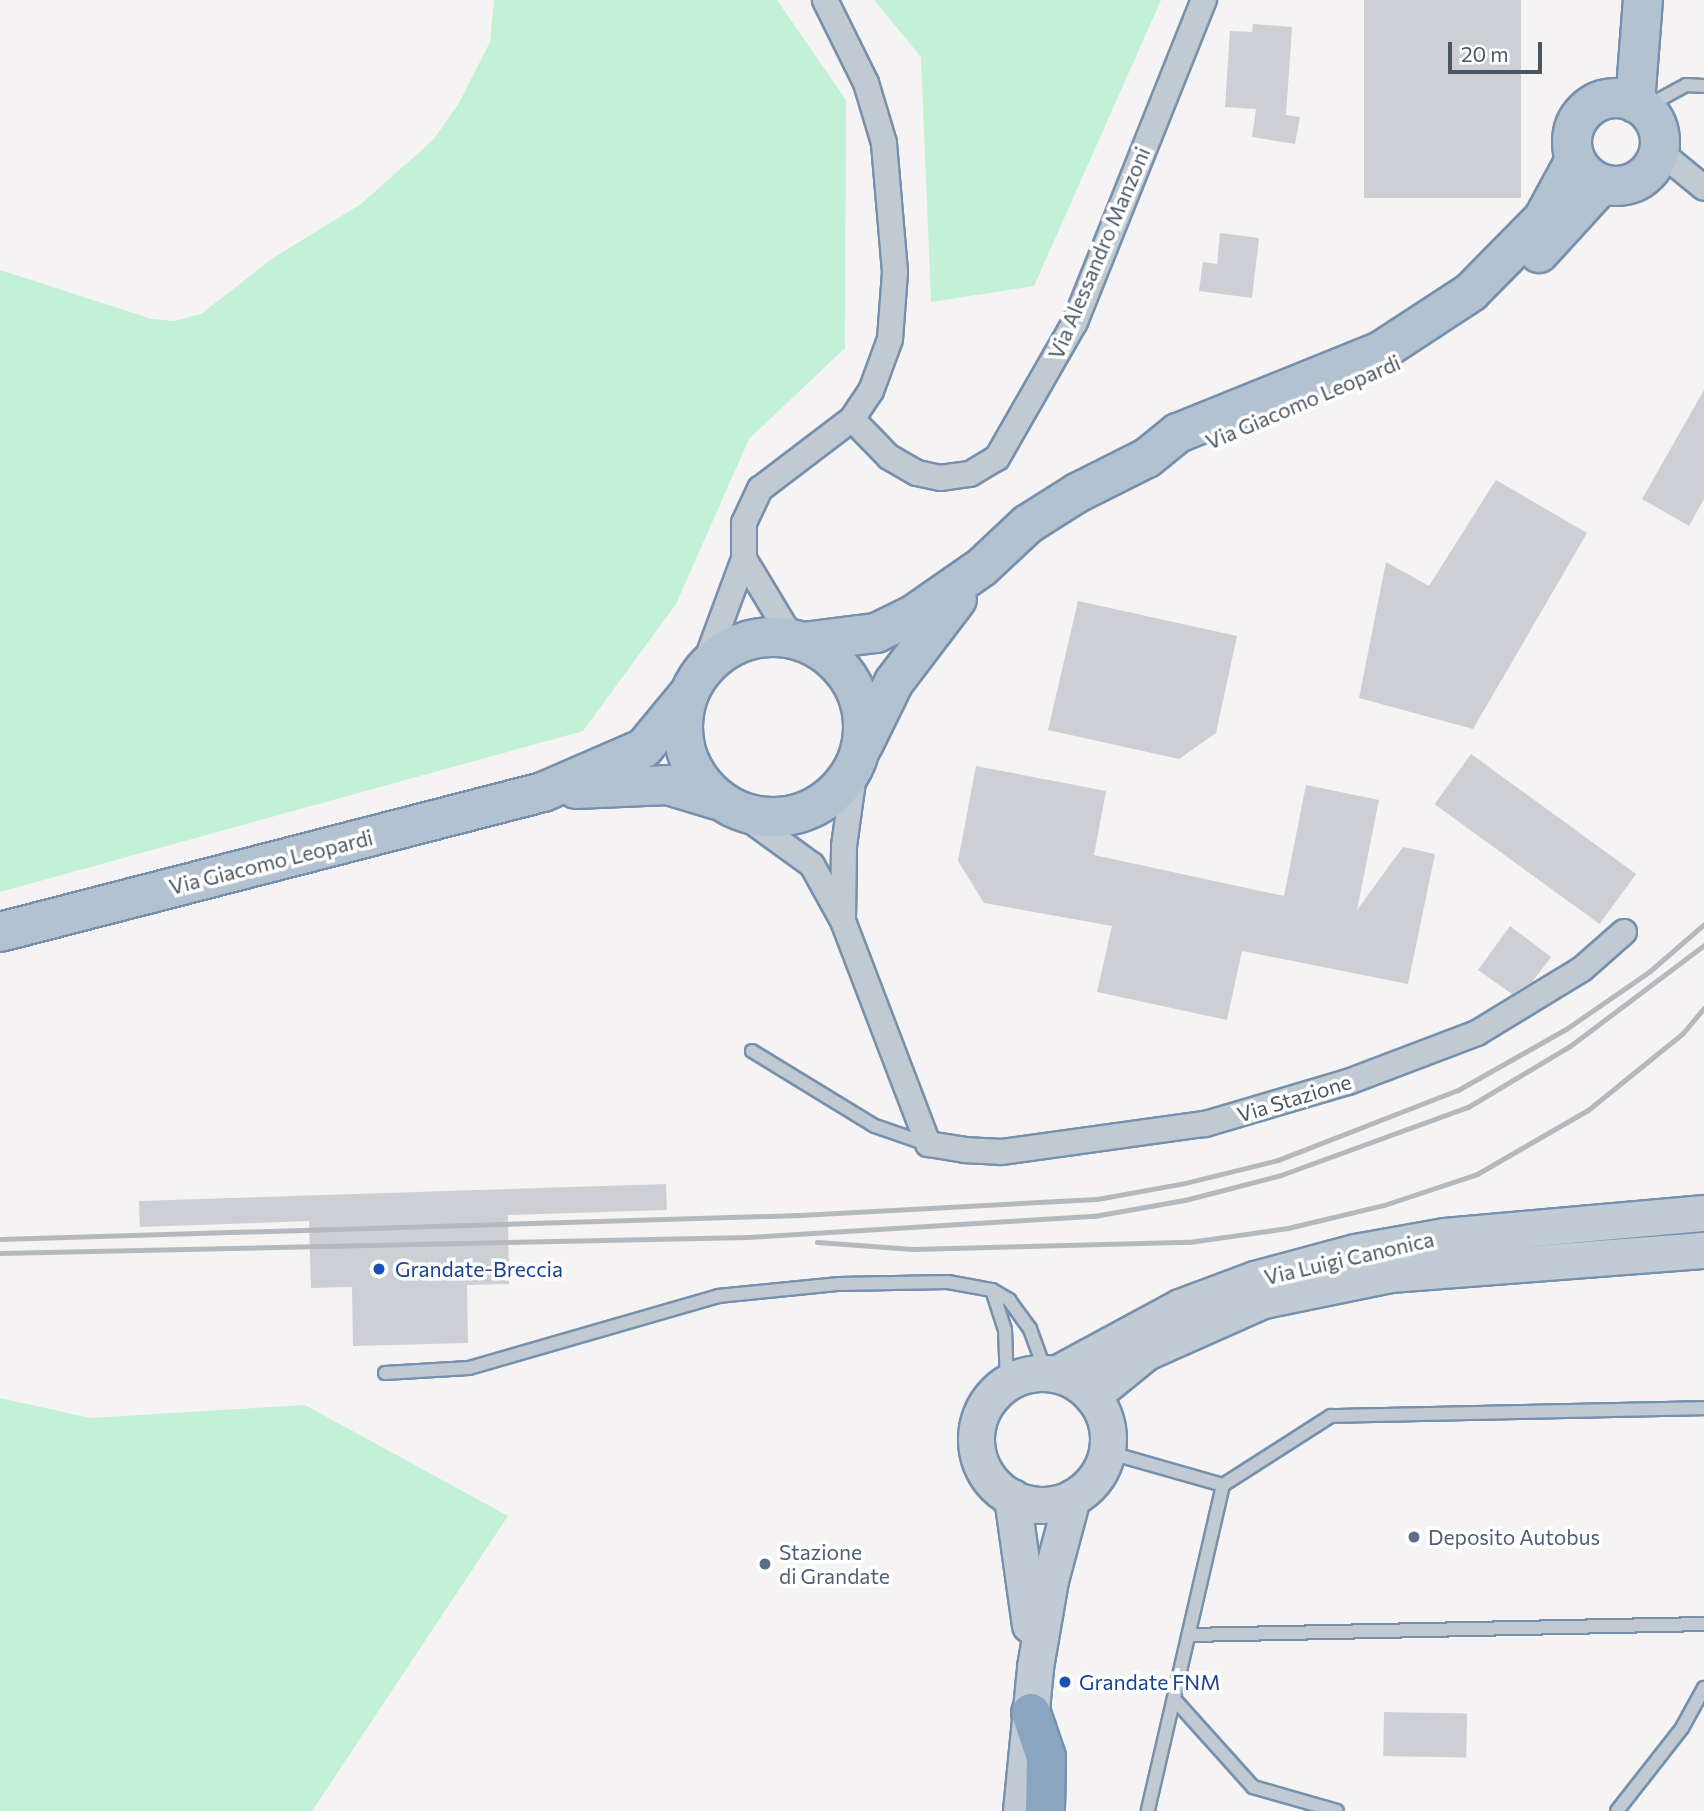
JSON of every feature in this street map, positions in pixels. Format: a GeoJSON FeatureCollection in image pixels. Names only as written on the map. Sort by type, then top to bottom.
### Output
{"type":"FeatureCollection","features":[{"type":"Feature","properties":{"kind":"highway"},"geometry":{"type":"LineString","coordinates":[[1031,1713],[1046,1757],[1041,1805]]}},
{"type":"Feature","properties":{"kind":"main road"},"geometry":{"type":"LineString","coordinates":[[1589,172],[1631,184],[1644,176],[1659,151],[1658,128],[1630,103],[1642,6]]}},
{"type":"Feature","properties":{"kind":"main road","name":"Via Giacomo Leopardi"},"geometry":{"type":"LineString","coordinates":[[0,932],[543,792],[644,748],[724,650],[749,639],[797,640],[876,633],[914,615],[982,567],[1028,524],[1077,493],[1147,458],[1178,433],[1381,351],[1471,292],[1589,172],[1573,132],[1578,120],[1598,102],[1630,103]]}},
{"type":"Feature","properties":{"kind":"main road","name":"Via Giacomo Leopardi"},"geometry":{"type":"LineString","coordinates":[[543,792],[668,785],[772,818],[801,814],[827,800],[859,756],[894,682],[982,567]]}},
{"type":"Feature","properties":{"kind":"main road"},"geometry":{"type":"LineString","coordinates":[[797,640],[825,653],[846,674],[859,699],[859,756]]}},
{"type":"Feature","properties":{"kind":"main road"},"geometry":{"type":"LineString","coordinates":[[696,682],[681,730],[688,763],[728,806]]}},
{"type":"Feature","properties":{"kind":"street"},"geometry":{"type":"LineString","coordinates":[[696,682],[744,559],[744,523],[760,489],[852,419],[871,391],[890,339],[895,272],[892,209],[884,143],[866,83],[825,0]]}},
{"type":"Feature","properties":{"kind":"street","name":"Via Alessandro Manzoni"},"geometry":{"type":"LineString","coordinates":[[852,419],[889,457],[917,473],[940,478],[970,474],[997,458],[1074,322],[1204,0]]}},
{"type":"Feature","properties":{"kind":"street"},"geometry":{"type":"LineString","coordinates":[[1659,151],[1704,188]]}},
{"type":"Feature","properties":{"kind":"street"},"geometry":{"type":"LineString","coordinates":[[744,559],[797,640]]}},
{"type":"Feature","properties":{"kind":"street"},"geometry":{"type":"LineString","coordinates":[[843,920],[844,846],[859,756]]}},
{"type":"Feature","properties":{"kind":"street"},"geometry":{"type":"LineString","coordinates":[[728,806],[812,865],[843,920],[928,1144]]}},
{"type":"Feature","properties":{"kind":"street","name":"Via Stazione"},"geometry":{"type":"LineString","coordinates":[[928,1144],[1002,1152],[1192,1126],[1278,1105],[1477,1033],[1582,969],[1624,932]]}},
{"type":"Feature","properties":{"kind":"street","name":"Via Luigi Canonica"},"geometry":{"type":"LineString","coordinates":[[1007,1383],[1051,1374],[1180,1307],[1255,1279],[1355,1252],[1445,1236],[1704,1213]]}},
{"type":"Feature","properties":{"kind":"street","name":"Via Luigi Canonica"},"geometry":{"type":"LineString","coordinates":[[1092,1396],[1146,1352],[1263,1300],[1391,1274],[1704,1250]]}},
{"type":"Feature","properties":{"kind":"street"},"geometry":{"type":"LineString","coordinates":[[1007,1383],[986,1405],[976,1434],[984,1471],[1012,1497],[1042,1504],[1072,1498],[1088,1487],[1107,1452],[1106,1422],[1092,1396],[1051,1374]]}},
{"type":"Feature","properties":{"kind":"street"},"geometry":{"type":"LineString","coordinates":[[1012,1497],[1035,1667]]}},
{"type":"Feature","properties":{"kind":"street"},"geometry":{"type":"LineString","coordinates":[[1031,1713],[1035,1667],[1049,1580],[1072,1498]]}},
{"type":"Feature","properties":{"kind":"lane"},"geometry":{"type":"LineString","coordinates":[[1630,103],[1686,85],[1704,86]]}},
{"type":"Feature","properties":{"kind":"lane","name":"Via Stazione"},"geometry":{"type":"LineString","coordinates":[[752,1051],[875,1126],[928,1144]]}},
{"type":"Feature","properties":{"kind":"lane"},"geometry":{"type":"LineString","coordinates":[[385,1373],[470,1368],[718,1296],[839,1284],[948,1282],[992,1290],[1023,1316],[1051,1374]]}},
{"type":"Feature","properties":{"kind":"lane"},"geometry":{"type":"LineString","coordinates":[[992,1290],[1005,1330],[1007,1383]]}},
{"type":"Feature","properties":{"kind":"lane"},"geometry":{"type":"LineString","coordinates":[[1149,1811],[1223,1485],[1331,1416],[1704,1408]]}},
{"type":"Feature","properties":{"kind":"lane"},"geometry":{"type":"LineString","coordinates":[[1107,1452],[1223,1485]]}},
{"type":"Feature","properties":{"kind":"lane"},"geometry":{"type":"LineString","coordinates":[[1189,1635],[1704,1624]]}},
{"type":"Feature","properties":{"kind":"lane"},"geometry":{"type":"LineString","coordinates":[[1617,1811],[1682,1728],[1704,1688]]}},
{"type":"Feature","properties":{"kind":"lane"},"geometry":{"type":"LineString","coordinates":[[1175,1700],[1253,1787],[1337,1811]]}},
{"type":"Feature","properties":{"kind":"green space"},"geometry":{"type":"Polygon","coordinates":[[[494,0],[777,0],[846,100],[845,348],[749,439],[676,604],[583,731],[0,892],[0,270],[152,319],[175,321],[201,314],[273,258],[361,204],[434,139],[459,103],[490,42],[494,0]]]}},
{"type":"Feature","properties":{"kind":"green space"},"geometry":{"type":"Polygon","coordinates":[[[874,0],[1161,0],[1034,286],[931,302],[921,57],[874,0]]]}},
{"type":"Feature","properties":{"kind":"green space"},"geometry":{"type":"Polygon","coordinates":[[[0,1398],[90,1418],[305,1405],[508,1516],[312,1811],[0,1811],[0,1398]]]}},
{"type":"Feature","properties":{"kind":"building"},"geometry":{"type":"Polygon","coordinates":[[[1364,0],[1521,0],[1521,198],[1364,198],[1364,0]]]}},
{"type":"Feature","properties":{"kind":"building"},"geometry":{"type":"Polygon","coordinates":[[[1253,24],[1292,27],[1286,115],[1300,117],[1295,144],[1252,137],[1256,109],[1225,107],[1230,31],[1252,32],[1253,24]]]}},
{"type":"Feature","properties":{"kind":"building"},"geometry":{"type":"Polygon","coordinates":[[[1220,233],[1259,238],[1252,298],[1199,291],[1203,262],[1217,264],[1220,233]]]}},
{"type":"Feature","properties":{"kind":"building"},"geometry":{"type":"Polygon","coordinates":[[[1704,390],[1704,499],[1689,526],[1642,499],[1704,390]]]}},
{"type":"Feature","properties":{"kind":"building"},"geometry":{"type":"Polygon","coordinates":[[[1496,480],[1587,533],[1473,729],[1359,698],[1386,562],[1429,586],[1496,480]]]}},
{"type":"Feature","properties":{"kind":"building"},"geometry":{"type":"Polygon","coordinates":[[[1078,601],[1237,636],[1216,733],[1179,759],[1048,730],[1078,601]]]}},
{"type":"Feature","properties":{"kind":"building"},"geometry":{"type":"Polygon","coordinates":[[[1471,754],[1636,874],[1600,924],[1435,804],[1471,754]]]}},
{"type":"Feature","properties":{"kind":"building"},"geometry":{"type":"Polygon","coordinates":[[[976,766],[1106,791],[1094,855],[1284,896],[1306,785],[1379,800],[1357,910],[1403,847],[1435,854],[1408,984],[1242,951],[1227,1020],[1097,992],[1112,926],[984,903],[958,861],[976,766]]]}},
{"type":"Feature","properties":{"kind":"building"},"geometry":{"type":"Polygon","coordinates":[[[1510,926],[1551,957],[1532,982],[1512,994],[1478,970],[1510,926]]]}},
{"type":"Feature","properties":{"kind":"building"},"geometry":{"type":"Polygon","coordinates":[[[666,1184],[667,1210],[508,1215],[509,1284],[467,1285],[468,1343],[353,1346],[352,1287],[311,1288],[309,1221],[140,1227],[139,1201],[666,1184]]]}},
{"type":"Feature","properties":{"kind":"building"},"geometry":{"type":"Polygon","coordinates":[[[1384,1712],[1467,1713],[1466,1757],[1383,1756],[1384,1712]]]}},
{"type":"Feature","properties":{"kind":"railway"},"geometry":{"type":"LineString","coordinates":[[0,1239],[800,1215],[1097,1199],[1185,1183],[1278,1160],[1458,1090],[1566,1029],[1650,971],[1704,924]]}},
{"type":"Feature","properties":{"kind":"railway"},"geometry":{"type":"LineString","coordinates":[[0,1253],[748,1237],[1094,1216],[1185,1200],[1281,1175],[1468,1107],[1570,1046],[1704,945]]}},
{"type":"Feature","properties":{"kind":"railway"},"geometry":{"type":"LineString","coordinates":[[817,1242],[913,1249],[1189,1242],[1288,1228],[1384,1205],[1477,1174],[1588,1110],[1683,1033],[1704,1008]]}},
{"type":"Feature","properties":{"kind":"place","name":"Grandate-Breccia"},"geometry":{"type":"Point","coordinates":[379,1269]}},
{"type":"Feature","properties":{"kind":"place","name":"Deposito Autobus"},"geometry":{"type":"Point","coordinates":[1414,1537]}},
{"type":"Feature","properties":{"kind":"place","name":"Stazione di Grandate"},"geometry":{"type":"Point","coordinates":[765,1564]}},
{"type":"Feature","properties":{"kind":"place","name":"Grandate FNM"},"geometry":{"type":"Point","coordinates":[1065,1682]}}]}
